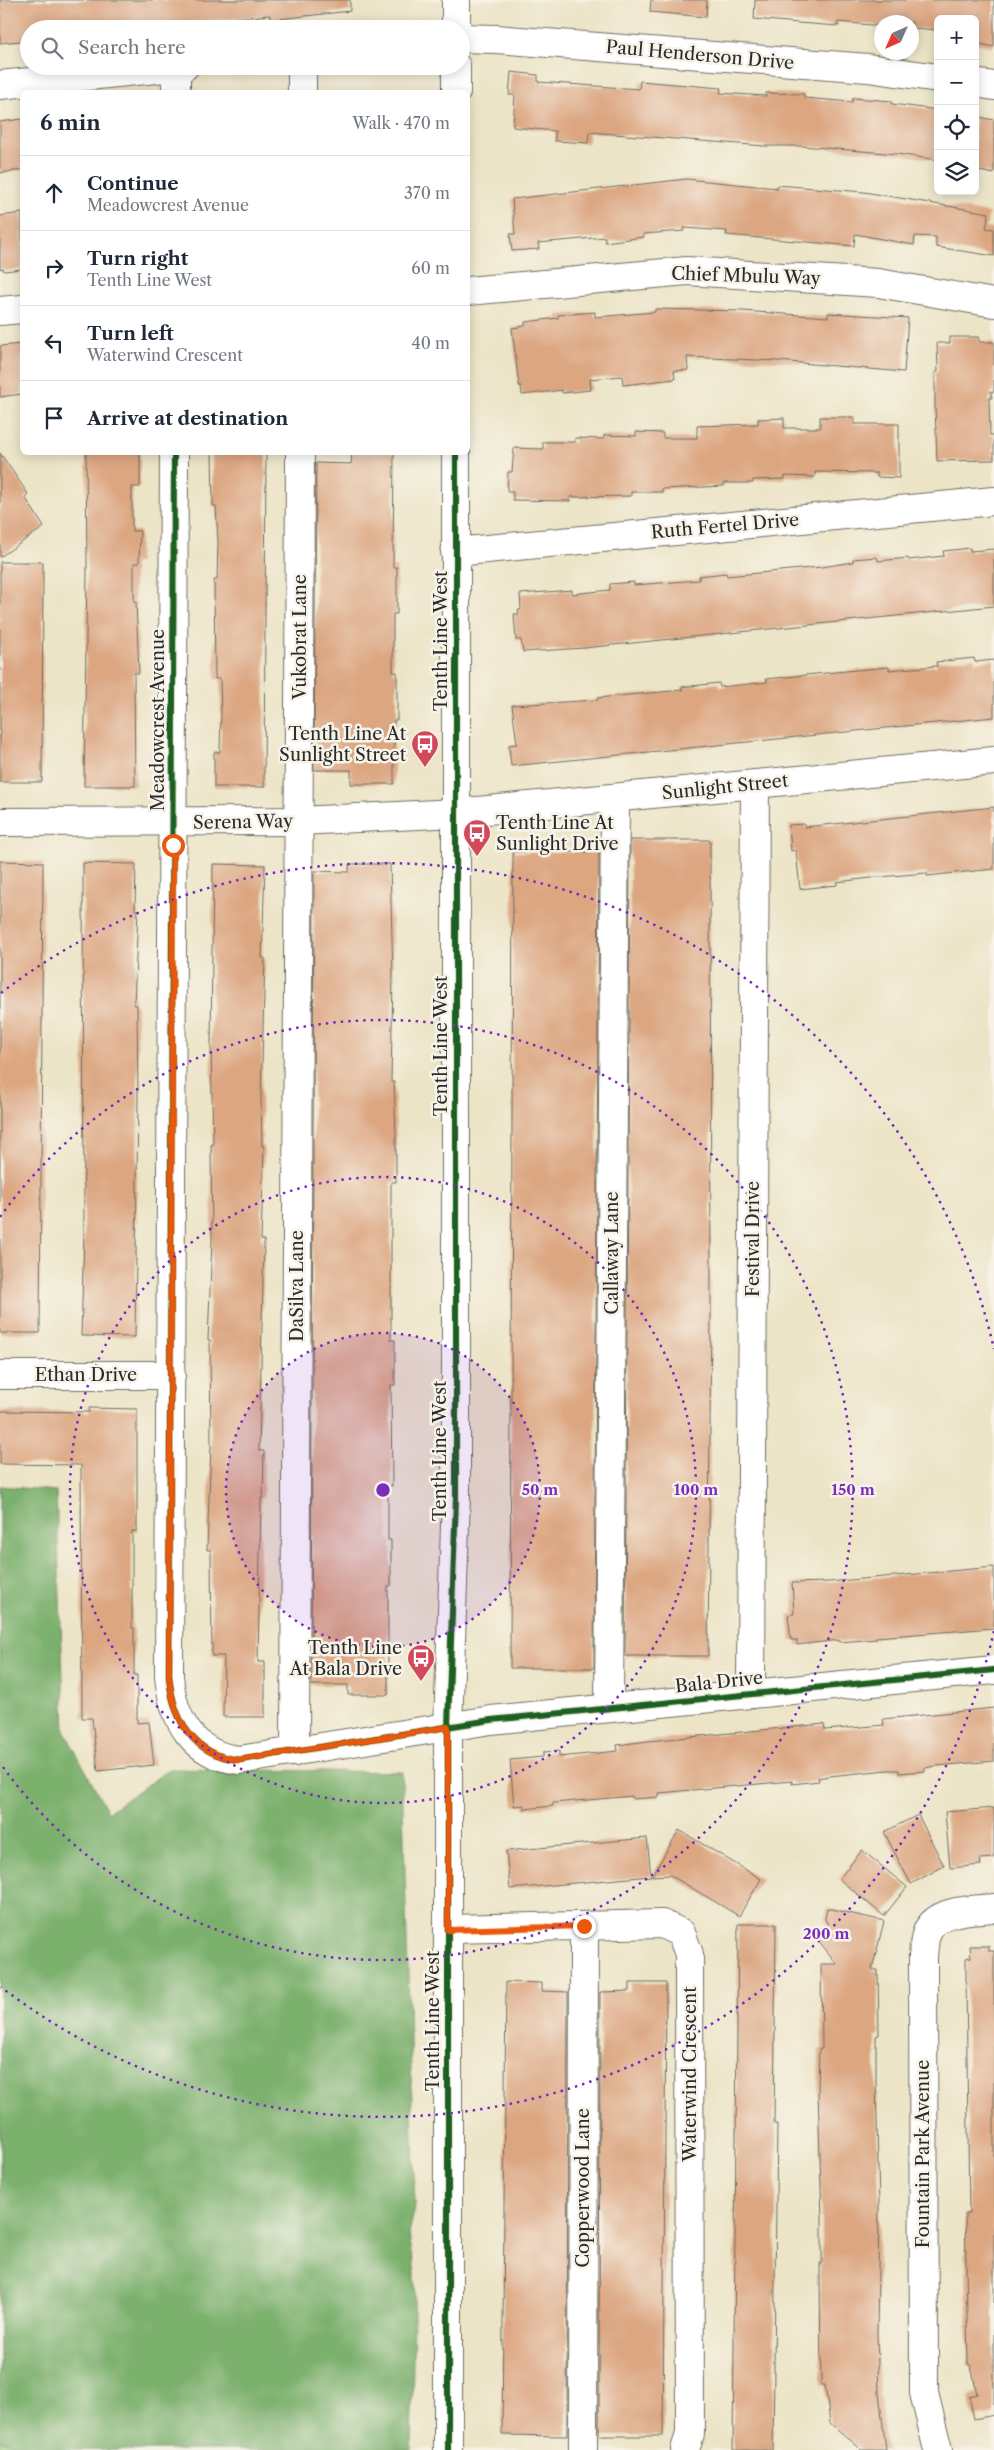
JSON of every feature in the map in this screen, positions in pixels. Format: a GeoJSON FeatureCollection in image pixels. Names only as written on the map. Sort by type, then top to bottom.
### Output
{"type":"FeatureCollection","features":[{"type":"Feature","properties":{"kind":"street"},"geometry":{"type":"LineString","coordinates":[[456,0],[456,20]]}},
{"type":"Feature","properties":{"kind":"street","name":"Paul Henderson Drive"},"geometry":{"type":"LineString","coordinates":[[470,38],[496,38],[868,68],[934,77]]}},
{"type":"Feature","properties":{"kind":"street"},"geometry":{"type":"LineString","coordinates":[[0,85],[179,75]]}},
{"type":"Feature","properties":{"kind":"street"},"geometry":{"type":"LineString","coordinates":[[302,75],[302,90]]}},
{"type":"Feature","properties":{"kind":"street"},"geometry":{"type":"LineString","coordinates":[[456,75],[456,90]]}},
{"type":"Feature","properties":{"kind":"street"},"geometry":{"type":"LineString","coordinates":[[979,84],[994,86]]}},
{"type":"Feature","properties":{"kind":"street","name":"Chief Mbulu Way"},"geometry":{"type":"LineString","coordinates":[[470,291],[687,271],[878,283],[994,303]]}},
{"type":"Feature","properties":{"kind":"street"},"geometry":{"type":"LineString","coordinates":[[0,311],[20,309]]}},
{"type":"Feature","properties":{"kind":"street","name":"Meadowcrest Avenue"},"geometry":{"type":"LineString","coordinates":[[174,455],[172,1375],[169,1676],[174,1705],[195,1742],[215,1755],[239,1760],[448,1727]]}},
{"type":"Feature","properties":{"kind":"street","name":"Vukobrat Lane"},"geometry":{"type":"LineString","coordinates":[[299,821],[300,455]]}},
{"type":"Feature","properties":{"kind":"street","name":"Tenth Line West"},"geometry":{"type":"LineString","coordinates":[[448,2450],[448,1727],[456,1498],[456,455]]}},
{"type":"Feature","properties":{"kind":"street","name":"Ruth Fertel Drive"},"geometry":{"type":"LineString","coordinates":[[455,552],[994,501]]}},
{"type":"Feature","properties":{"kind":"street","name":"Sunlight Street"},"geometry":{"type":"LineString","coordinates":[[456,813],[994,761]]}},
{"type":"Feature","properties":{"kind":"street","name":"Festival Drive"},"geometry":{"type":"LineString","coordinates":[[750,1694],[755,784]]}},
{"type":"Feature","properties":{"kind":"street","name":"Callaway Lane"},"geometry":{"type":"LineString","coordinates":[[609,1708],[615,798]]}},
{"type":"Feature","properties":{"kind":"street","name":"Serena Way"},"geometry":{"type":"LineString","coordinates":[[0,822],[299,821],[456,813]]}},
{"type":"Feature","properties":{"kind":"street","name":"DaSilva Lane"},"geometry":{"type":"LineString","coordinates":[[296,1752],[299,821]]}},
{"type":"Feature","properties":{"kind":"street","name":"Ethan Drive"},"geometry":{"type":"LineString","coordinates":[[0,1375],[172,1375]]}},
{"type":"Feature","properties":{"kind":"street","name":"Bala Drive"},"geometry":{"type":"LineString","coordinates":[[448,1727],[491,1720],[994,1670]]}},
{"type":"Feature","properties":{"kind":"street","name":"Fountain Park Avenue"},"geometry":{"type":"LineString","coordinates":[[938,2450],[924,2393],[923,1956],[927,1931],[941,1918],[960,1911],[994,1908]]}},
{"type":"Feature","properties":{"kind":"street","name":"Waterwind Crescent"},"geometry":{"type":"LineString","coordinates":[[448,1930],[662,1924],[681,1933],[689,1954],[690,2434],[685,2450]]}},
{"type":"Feature","properties":{"kind":"street","name":"Copperwood Lane"},"geometry":{"type":"LineString","coordinates":[[583,2450],[584,1926]]}},
{"type":"Feature","properties":{"kind":"green space"},"geometry":{"type":"Polygon","coordinates":[[[0,1486],[56,1491],[65,1732],[108,1812],[170,1769],[402,1772],[415,2206],[409,2234],[415,2274],[411,2450],[34,2450],[0,2440],[0,1486]]]}},
{"type":"Feature","properties":{"kind":"green space"},"geometry":{"type":"Polygon","coordinates":[[[0,2440],[34,2450],[0,2450],[0,2440]]]}},
{"type":"Feature","properties":{"kind":"building"},"geometry":{"type":"Polygon","coordinates":[[[0,0],[350,0],[350,11],[270,20],[270,15],[216,20],[20,20],[20,41],[0,43],[0,0]]]}},
{"type":"Feature","properties":{"kind":"building"},"geometry":{"type":"Polygon","coordinates":[[[651,0],[707,0],[706,17],[650,12],[651,0]]]}},
{"type":"Feature","properties":{"kind":"building"},"geometry":{"type":"Polygon","coordinates":[[[755,0],[994,0],[994,47],[979,44],[979,15],[934,15],[934,30],[919,29],[919,15],[874,15],[874,25],[838,22],[838,26],[754,19],[755,0]]]}},
{"type":"Feature","properties":{"kind":"building"},"geometry":{"type":"Polygon","coordinates":[[[511,72],[538,75],[538,82],[639,89],[640,81],[721,88],[720,93],[766,96],[766,93],[804,94],[804,98],[852,102],[853,98],[892,101],[892,104],[934,109],[934,159],[897,154],[802,146],[764,146],[589,132],[588,143],[555,141],[555,131],[513,127],[515,95],[509,95],[511,72]]]}},
{"type":"Feature","properties":{"kind":"building"},"geometry":{"type":"Polygon","coordinates":[[[979,117],[994,120],[994,174],[979,171],[979,117]]]}},
{"type":"Feature","properties":{"kind":"building"},"geometry":{"type":"Polygon","coordinates":[[[20,119],[20,170],[0,173],[0,122],[20,119]]]}},
{"type":"Feature","properties":{"kind":"building"},"geometry":{"type":"Polygon","coordinates":[[[686,179],[777,188],[777,185],[864,192],[989,213],[986,228],[994,229],[994,256],[936,247],[936,237],[915,236],[914,245],[855,234],[854,246],[726,235],[727,231],[684,228],[684,231],[643,234],[644,237],[605,242],[605,237],[538,243],[539,249],[512,251],[510,234],[515,234],[512,199],[686,179]]]}},
{"type":"Feature","properties":{"kind":"building"},"geometry":{"type":"Polygon","coordinates":[[[20,213],[20,269],[4,271],[3,268],[0,269],[0,216],[20,213]]]}},
{"type":"Feature","properties":{"kind":"building"},"geometry":{"type":"Polygon","coordinates":[[[655,309],[742,311],[828,317],[828,313],[908,318],[904,372],[778,361],[687,357],[688,370],[674,371],[675,379],[623,385],[622,376],[590,379],[591,390],[562,393],[562,390],[522,395],[521,386],[519,386],[512,328],[525,326],[525,322],[558,318],[558,315],[595,312],[595,317],[655,312],[655,309]]]}},
{"type":"Feature","properties":{"kind":"building"},"geometry":{"type":"Polygon","coordinates":[[[950,337],[979,337],[979,342],[994,342],[994,392],[991,391],[992,398],[989,398],[990,435],[994,435],[994,460],[937,461],[935,372],[938,372],[937,343],[950,343],[950,337]]]}},
{"type":"Feature","properties":{"kind":"building"},"geometry":{"type":"Polygon","coordinates":[[[20,344],[20,394],[0,397],[0,346],[20,344]]]}},
{"type":"Feature","properties":{"kind":"building"},"geometry":{"type":"Polygon","coordinates":[[[820,417],[854,417],[854,424],[899,424],[899,478],[877,477],[877,473],[815,472],[815,477],[785,476],[785,479],[753,480],[753,483],[724,483],[724,486],[662,489],[662,492],[631,492],[631,496],[570,497],[570,501],[513,500],[513,492],[507,492],[508,472],[512,472],[514,448],[543,449],[543,442],[575,442],[575,438],[604,439],[604,435],[636,436],[636,432],[663,433],[663,438],[697,438],[697,426],[758,424],[758,419],[784,418],[784,428],[820,428],[820,417]]]}},
{"type":"Feature","properties":{"kind":"building"},"geometry":{"type":"Polygon","coordinates":[[[0,453],[28,494],[25,497],[44,527],[0,557],[0,453]]]}},
{"type":"Feature","properties":{"kind":"building"},"geometry":{"type":"Polygon","coordinates":[[[86,455],[140,455],[140,487],[132,487],[132,531],[140,531],[139,563],[134,563],[134,602],[136,602],[139,673],[134,673],[135,786],[84,786],[87,567],[86,455]]]}},
{"type":"Feature","properties":{"kind":"building"},"geometry":{"type":"Polygon","coordinates":[[[212,455],[266,455],[264,787],[214,787],[214,752],[220,752],[221,713],[220,679],[215,679],[214,580],[217,580],[218,542],[216,506],[213,506],[212,455]]]}},
{"type":"Feature","properties":{"kind":"building"},"geometry":{"type":"Polygon","coordinates":[[[352,455],[394,455],[393,567],[397,567],[397,614],[393,614],[393,672],[397,672],[397,720],[394,720],[394,784],[351,784],[351,770],[314,770],[316,463],[351,464],[352,455]]]}},
{"type":"Feature","properties":{"kind":"building"},"geometry":{"type":"Polygon","coordinates":[[[970,548],[970,551],[994,549],[994,606],[584,648],[523,652],[521,640],[516,640],[514,614],[519,614],[518,610],[521,610],[520,594],[572,590],[572,594],[610,590],[610,584],[634,582],[634,585],[699,580],[699,576],[726,573],[727,576],[822,567],[853,562],[853,559],[877,557],[878,561],[908,558],[909,560],[944,556],[943,551],[970,548]]]}},
{"type":"Feature","properties":{"kind":"building"},"geometry":{"type":"Polygon","coordinates":[[[0,562],[43,562],[42,782],[0,782],[0,562]]]}},
{"type":"Feature","properties":{"kind":"building"},"geometry":{"type":"Polygon","coordinates":[[[974,658],[975,662],[994,660],[994,717],[511,766],[509,745],[517,744],[512,705],[598,700],[597,698],[682,690],[682,687],[719,683],[720,687],[767,682],[766,679],[889,667],[889,670],[937,666],[936,662],[974,658]]]}},
{"type":"Feature","properties":{"kind":"building"},"geometry":{"type":"Polygon","coordinates":[[[994,807],[994,869],[927,876],[927,873],[879,877],[837,882],[837,885],[800,889],[796,850],[791,851],[789,825],[804,824],[805,827],[994,807]]]}},
{"type":"Feature","properties":{"kind":"building"},"geometry":{"type":"Polygon","coordinates":[[[630,840],[710,840],[711,1314],[708,1656],[625,1656],[630,840]]]}},
{"type":"Feature","properties":{"kind":"building"},"geometry":{"type":"Polygon","coordinates":[[[513,852],[599,852],[594,1668],[510,1668],[513,852]]]}},
{"type":"Feature","properties":{"kind":"building"},"geometry":{"type":"Polygon","coordinates":[[[0,861],[43,862],[40,1333],[0,1333],[0,861]]]}},
{"type":"Feature","properties":{"kind":"building"},"geometry":{"type":"Polygon","coordinates":[[[83,863],[136,864],[135,910],[138,910],[134,1005],[137,1005],[138,1100],[135,1337],[81,1336],[84,1234],[83,863]]]}},
{"type":"Feature","properties":{"kind":"building"},"geometry":{"type":"Polygon","coordinates":[[[213,864],[265,865],[262,958],[265,958],[261,1099],[262,1146],[264,1146],[261,1240],[264,1240],[259,1451],[264,1451],[263,1498],[261,1498],[258,1662],[265,1662],[265,1717],[223,1717],[224,1656],[212,1656],[211,1550],[207,1550],[211,1445],[210,1340],[208,1340],[212,1240],[211,1145],[213,1145],[211,1046],[213,864]]]}},
{"type":"Feature","properties":{"kind":"building"},"geometry":{"type":"Polygon","coordinates":[[[349,864],[390,864],[393,975],[391,1082],[394,1082],[396,1182],[391,1182],[391,1340],[395,1340],[395,1385],[391,1385],[392,1486],[388,1486],[388,1540],[391,1540],[391,1586],[388,1586],[388,1695],[348,1695],[348,1685],[311,1685],[314,871],[349,872],[349,864]]]}},
{"type":"Feature","properties":{"kind":"building"},"geometry":{"type":"Polygon","coordinates":[[[89,1408],[137,1409],[137,1531],[132,1531],[134,1675],[137,1675],[137,1723],[149,1722],[154,1765],[98,1771],[92,1718],[82,1718],[81,1465],[0,1464],[0,1411],[89,1412],[89,1408]]]}},
{"type":"Feature","properties":{"kind":"building"},"geometry":{"type":"Polygon","coordinates":[[[994,1567],[994,1628],[797,1645],[797,1640],[791,1640],[788,1615],[794,1614],[792,1583],[828,1582],[994,1567]]]}},
{"type":"Feature","properties":{"kind":"building"},"geometry":{"type":"Polygon","coordinates":[[[994,1708],[994,1761],[936,1766],[925,1768],[925,1771],[899,1773],[899,1770],[888,1770],[829,1776],[818,1778],[819,1781],[792,1784],[792,1781],[659,1793],[659,1797],[633,1799],[632,1796],[553,1803],[553,1806],[524,1809],[524,1805],[514,1806],[510,1760],[543,1757],[543,1752],[559,1751],[559,1757],[618,1751],[617,1745],[648,1741],[824,1724],[825,1730],[884,1725],[883,1719],[994,1708]]]}},
{"type":"Feature","properties":{"kind":"building"},"geometry":{"type":"Polygon","coordinates":[[[994,1808],[994,1858],[980,1859],[981,1865],[950,1868],[945,1812],[994,1808]]]}},
{"type":"Feature","properties":{"kind":"building"},"geometry":{"type":"Polygon","coordinates":[[[918,1815],[944,1866],[911,1884],[884,1832],[918,1815]]]}},
{"type":"Feature","properties":{"kind":"building"},"geometry":{"type":"Polygon","coordinates":[[[679,1830],[761,1879],[739,1916],[670,1875],[652,1876],[679,1830]]]}},
{"type":"Feature","properties":{"kind":"building"},"geometry":{"type":"Polygon","coordinates":[[[647,1838],[651,1876],[510,1889],[506,1851],[647,1838]]]}},
{"type":"Feature","properties":{"kind":"building"},"geometry":{"type":"Polygon","coordinates":[[[862,1850],[907,1887],[884,1916],[839,1879],[862,1850]]]}},
{"type":"Feature","properties":{"kind":"building"},"geometry":{"type":"Polygon","coordinates":[[[827,1908],[884,1921],[872,1970],[878,1970],[879,2035],[876,2036],[879,2207],[877,2335],[879,2393],[886,2450],[862,2450],[830,2423],[825,2385],[821,2385],[820,2263],[822,2263],[822,2220],[818,2091],[819,2049],[822,2049],[821,1964],[837,1964],[819,1941],[821,1933],[830,1929],[825,1919],[827,1908]]]}},
{"type":"Feature","properties":{"kind":"building"},"geometry":{"type":"Polygon","coordinates":[[[738,1924],[776,1924],[774,2124],[777,2124],[773,2450],[733,2450],[738,1924]]]}},
{"type":"Feature","properties":{"kind":"building"},"geometry":{"type":"Polygon","coordinates":[[[970,1946],[989,1946],[989,1951],[994,1951],[994,2415],[974,2419],[969,2396],[977,2394],[971,2365],[968,2365],[965,2214],[969,2214],[966,1958],[971,1957],[970,1946]]]}},
{"type":"Feature","properties":{"kind":"building"},"geometry":{"type":"Polygon","coordinates":[[[506,1982],[542,1983],[542,1991],[568,1992],[567,2436],[502,2435],[506,1982]]]}},
{"type":"Feature","properties":{"kind":"building"},"geometry":{"type":"Polygon","coordinates":[[[630,1983],[666,1983],[663,2436],[599,2436],[600,1992],[630,1991],[630,1983]]]}},
{"type":"Feature","properties":{"kind":"cycle path"},"geometry":{"type":"LineString","coordinates":[[174,455],[169,1676],[175,1707],[188,1733],[209,1751],[223,1757],[239,1760],[491,1720],[994,1670]]}},
{"type":"Feature","properties":{"kind":"cycle path"},"geometry":{"type":"LineString","coordinates":[[448,2450],[448,1727],[456,1497],[456,455]]}},
{"type":"Feature","properties":{"kind":"place","name":"Tenth Line At Sunlight Street"},"geometry":{"type":"Point","coordinates":[425,768]}},
{"type":"Feature","properties":{"kind":"place","name":"Tenth Line At Sunlight Drive"},"geometry":{"type":"Point","coordinates":[477,857]}},
{"type":"Feature","properties":{"kind":"place","name":"Tenth Line At Bala Drive"},"geometry":{"type":"Point","coordinates":[421,1682]}},
{"type":"Feature","properties":{"kind":"route"},"geometry":{"type":"LineString","coordinates":[[173,845],[172,1375],[169,1676],[174,1705],[187,1730],[195,1742],[204,1750],[225,1758],[239,1760],[448,1727],[448,1930],[584,1926]]}}]}
